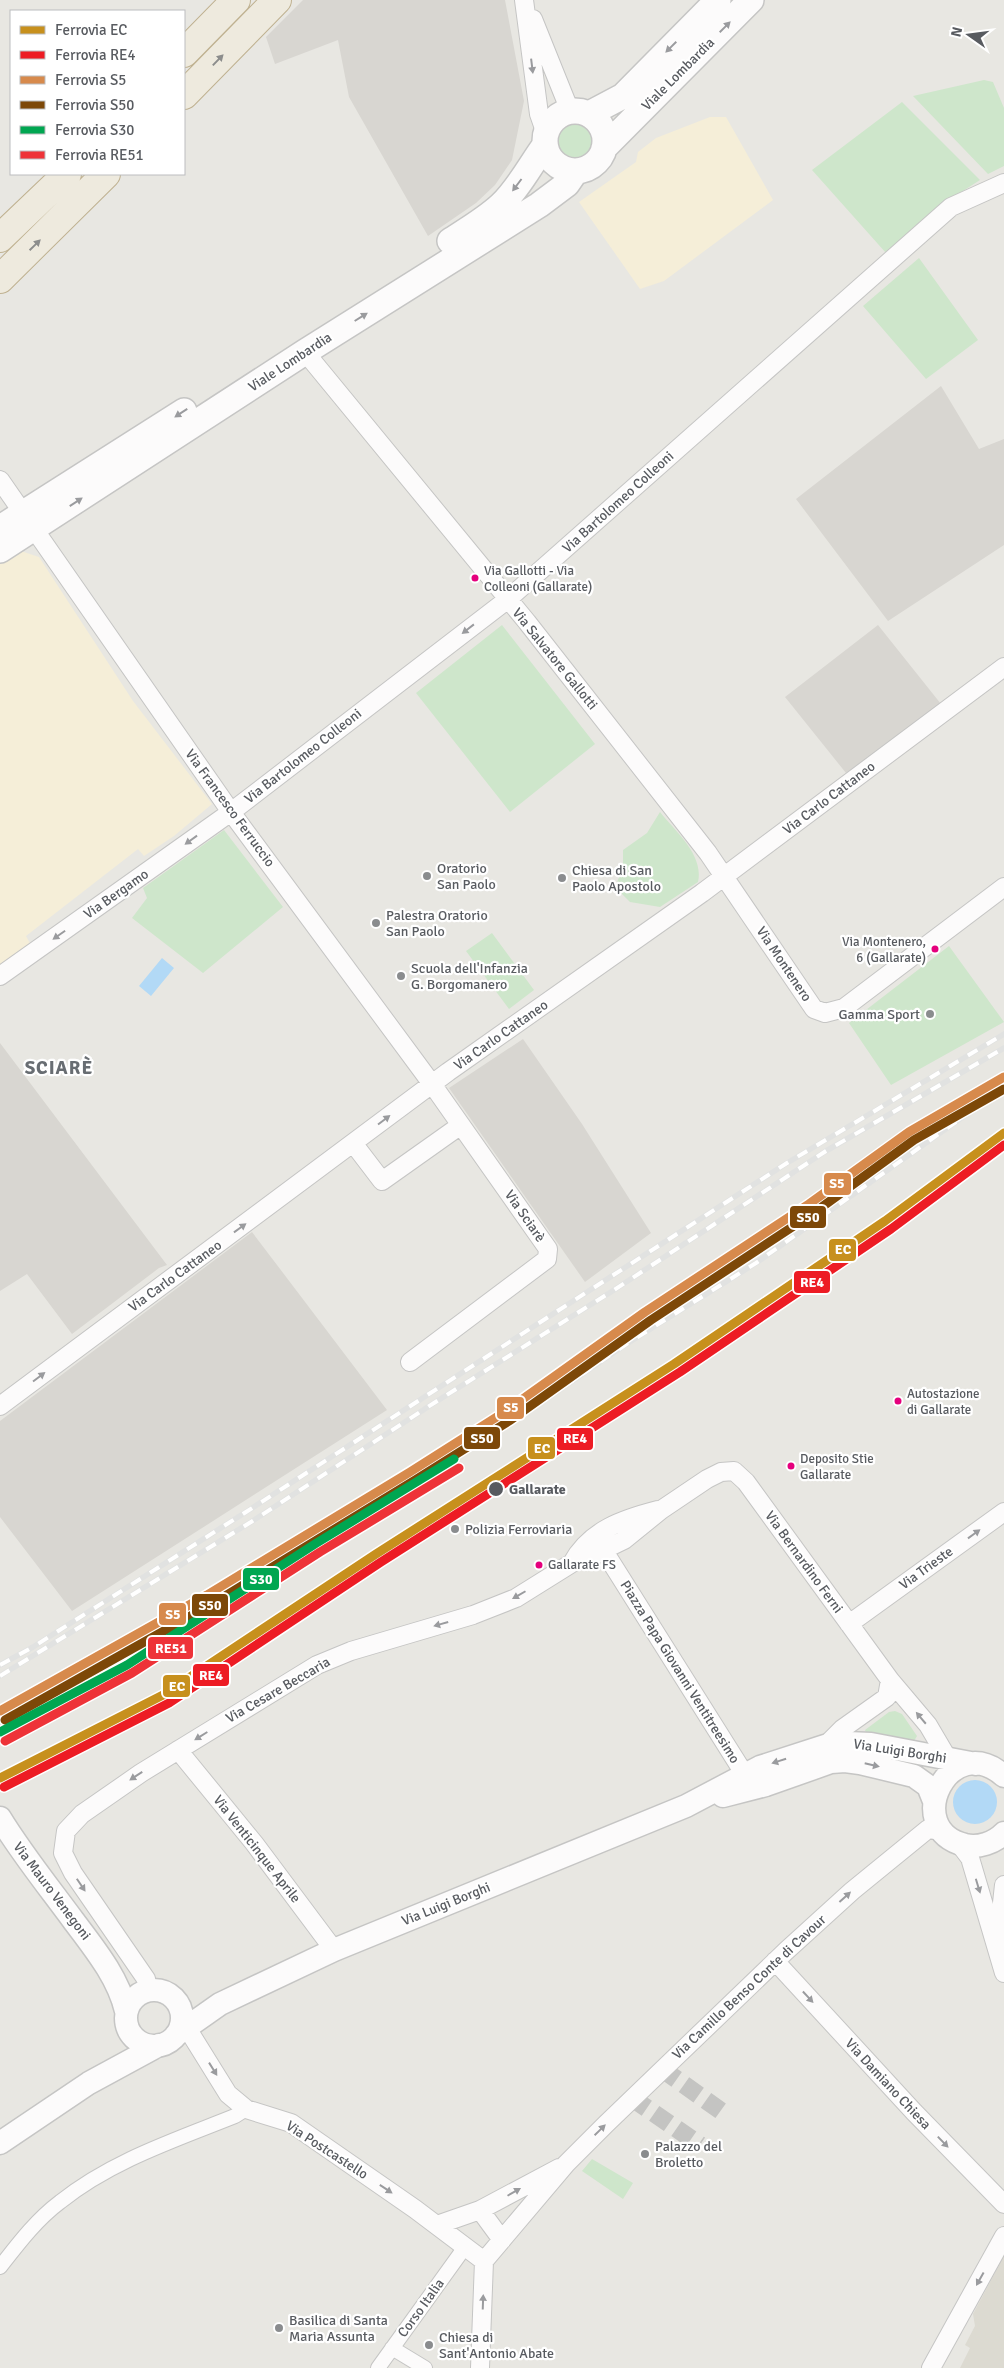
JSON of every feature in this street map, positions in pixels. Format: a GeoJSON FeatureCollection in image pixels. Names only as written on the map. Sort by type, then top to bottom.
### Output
{"type":"FeatureCollection","features":[{"type":"Feature","properties":{"kind":"highway"},"geometry":{"type":"LineString","coordinates":[[185,53],[236,0]]}},
{"type":"Feature","properties":{"kind":"highway"},"geometry":{"type":"LineString","coordinates":[[185,94],[277,0]]}},
{"type":"Feature","properties":{"kind":"highway"},"geometry":{"type":"LineString","coordinates":[[0,238],[66,175]]}},
{"type":"Feature","properties":{"kind":"highway"},"geometry":{"type":"LineString","coordinates":[[0,279],[105,175]]}},
{"type":"Feature","properties":{"kind":"main road","name":"Viale Lombardia"},"geometry":{"type":"LineString","coordinates":[[579,113],[623,96],[718,0]]}},
{"type":"Feature","properties":{"kind":"main road","name":"Viale Lombardia"},"geometry":{"type":"LineString","coordinates":[[604,148],[751,0]]}},
{"type":"Feature","properties":{"kind":"main road"},"geometry":{"type":"LineString","coordinates":[[579,113],[602,128],[604,148],[597,161],[585,169],[576,171],[561,167],[550,158],[546,139],[551,122],[559,116],[579,113]]}},
{"type":"Feature","properties":{"kind":"main road","name":"Viale Lombardia"},"geometry":{"type":"LineString","coordinates":[[0,550],[29,521],[477,223],[502,204],[518,184],[546,139]]}},
{"type":"Feature","properties":{"kind":"main road","name":"Viale Lombardia"},"geometry":{"type":"LineString","coordinates":[[0,528],[29,521],[305,352],[539,205],[567,184],[576,171]]}},
{"type":"Feature","properties":{"kind":"street"},"geometry":{"type":"LineString","coordinates":[[525,0],[579,113]]}},
{"type":"Feature","properties":{"kind":"street"},"geometry":{"type":"LineString","coordinates":[[525,0],[534,83],[539,114],[546,139]]}},
{"type":"Feature","properties":{"kind":"street","name":"Via Bartolomeo Colleoni"},"geometry":{"type":"LineString","coordinates":[[231,812],[507,600],[950,207],[1002,188]]}},
{"type":"Feature","properties":{"kind":"street","name":"Via Salvatore Gallotti"},"geometry":{"type":"LineString","coordinates":[[305,352],[507,600],[708,852],[724,876]]}},
{"type":"Feature","properties":{"kind":"street","name":"Via Francesco Ferruccio"},"geometry":{"type":"LineString","coordinates":[[0,480],[231,812],[432,1084]]}},
{"type":"Feature","properties":{"kind":"street","name":"Via Carlo Cattaneo"},"geometry":{"type":"LineString","coordinates":[[0,1406],[432,1084],[724,876],[1004,667]]}},
{"type":"Feature","properties":{"kind":"street","name":"Via Bergamo"},"geometry":{"type":"LineString","coordinates":[[0,976],[231,812]]}},
{"type":"Feature","properties":{"kind":"street","name":"Via Montenero"},"geometry":{"type":"LineString","coordinates":[[724,876],[814,1009],[826,1013],[844,1008],[1004,888]]}},
{"type":"Feature","properties":{"kind":"street","name":"Via Sciarè"},"geometry":{"type":"LineString","coordinates":[[410,1362],[547,1259],[548,1249],[432,1084]]}},
{"type":"Feature","properties":{"kind":"street"},"geometry":{"type":"LineString","coordinates":[[354,1143],[382,1181],[461,1125]]}},
{"type":"Feature","properties":{"kind":"street","name":"Via Bernardino Ferni"},"geometry":{"type":"LineString","coordinates":[[661,1510],[707,1479],[730,1470],[738,1473],[890,1680],[928,1725],[948,1759]]}},
{"type":"Feature","properties":{"kind":"street"},"geometry":{"type":"LineString","coordinates":[[572,1562],[581,1546],[609,1527],[631,1517],[661,1510]]}},
{"type":"Feature","properties":{"kind":"street","name":"Via Cesare Beccaria"},"geometry":{"type":"LineString","coordinates":[[138,1985],[63,1853],[63,1842],[68,1829],[89,1808],[178,1750],[333,1657],[483,1611],[516,1598],[572,1562],[604,1551],[633,1534],[661,1510]]}},
{"type":"Feature","properties":{"kind":"street","name":"Via Trieste"},"geometry":{"type":"LineString","coordinates":[[849,1624],[1004,1512]]}},
{"type":"Feature","properties":{"kind":"street","name":"Piazza Papa Giovanni Ventitreesimo"},"geometry":{"type":"LineString","coordinates":[[604,1551],[740,1784]]}},
{"type":"Feature","properties":{"kind":"street"},"geometry":{"type":"LineString","coordinates":[[825,1746],[842,1729],[887,1697],[890,1680]]}},
{"type":"Feature","properties":{"kind":"street","name":"Via Luigi Borghi"},"geometry":{"type":"LineString","coordinates":[[89,2083],[174,2036],[220,2004],[334,1950],[740,1784],[760,1767],[825,1746],[847,1742],[871,1744],[993,1768]]}},
{"type":"Feature","properties":{"kind":"street","name":"Via Venticinque Aprile"},"geometry":{"type":"LineString","coordinates":[[178,1750],[254,1843],[334,1950]]}},
{"type":"Feature","properties":{"kind":"street","name":"Via Luigi Borghi"},"geometry":{"type":"LineString","coordinates":[[740,1784],[766,1785],[831,1762],[845,1761],[914,1776],[928,1786],[934,1801],[935,1815],[951,1837]]}},
{"type":"Feature","properties":{"kind":"street"},"geometry":{"type":"LineString","coordinates":[[934,1801],[940,1783],[949,1773],[960,1767],[993,1768]]}},
{"type":"Feature","properties":{"kind":"street","name":"Via Mauro Venegoni"},"geometry":{"type":"LineString","coordinates":[[0,1818],[15,1843],[106,1964],[120,1990],[127,2019]]}},
{"type":"Feature","properties":{"kind":"street","name":"Via Camillo Benso Conte di Cavour"},"geometry":{"type":"LineString","coordinates":[[566,2164],[775,1961],[852,1891],[928,1829],[951,1837]]}},
{"type":"Feature","properties":{"kind":"street"},"geometry":{"type":"LineString","coordinates":[[951,1837],[972,1846],[984,1845],[1004,1833]]}},
{"type":"Feature","properties":{"kind":"street"},"geometry":{"type":"LineString","coordinates":[[951,1837],[970,1858],[1004,1973]]}},
{"type":"Feature","properties":{"kind":"street"},"geometry":{"type":"LineString","coordinates":[[997,1947],[1004,1885]]}},
{"type":"Feature","properties":{"kind":"street","name":"Via Damiano Chiesa"},"geometry":{"type":"LineString","coordinates":[[775,1961],[914,2112],[1004,2204]]}},
{"type":"Feature","properties":{"kind":"street","name":"Via Mauro Venegoni"},"geometry":{"type":"LineString","coordinates":[[106,1964],[138,1985]]}},
{"type":"Feature","properties":{"kind":"street"},"geometry":{"type":"LineString","coordinates":[[0,2143],[113,2065],[121,2049],[127,2019],[138,1985],[163,1991],[177,2003],[189,2008],[211,2011]]}},
{"type":"Feature","properties":{"kind":"street"},"geometry":{"type":"LineString","coordinates":[[127,2019],[132,2035],[140,2042],[149,2045],[174,2036],[180,2026],[182,2016],[177,2003]]}},
{"type":"Feature","properties":{"kind":"street","name":"Via Postcastello"},"geometry":{"type":"LineString","coordinates":[[174,2036],[228,2094],[246,2110],[291,2123],[437,2225],[484,2261]]}},
{"type":"Feature","properties":{"kind":"street"},"geometry":{"type":"LineString","coordinates":[[0,2267],[29,2230],[59,2203],[91,2179],[145,2152],[246,2110]]}},
{"type":"Feature","properties":{"kind":"street"},"geometry":{"type":"LineString","coordinates":[[437,2225],[480,2210],[566,2164]]}},
{"type":"Feature","properties":{"kind":"street"},"geometry":{"type":"LineString","coordinates":[[480,2368],[484,2261],[566,2164]]}},
{"type":"Feature","properties":{"kind":"street"},"geometry":{"type":"LineString","coordinates":[[480,2210],[502,2240]]}},
{"type":"Feature","properties":{"kind":"street"},"geometry":{"type":"LineString","coordinates":[[931,2368],[1004,2236]]}},
{"type":"Feature","properties":{"kind":"street","name":"Corso Italia"},"geometry":{"type":"LineString","coordinates":[[378,2368],[465,2247]]}},
{"type":"Feature","properties":{"kind":"street"},"geometry":{"type":"LineString","coordinates":[[392,2348],[425,2368]]}},
{"type":"Feature","properties":{"kind":"shaded area"},"geometry":{"type":"Polygon","coordinates":[[[303,0],[505,0],[524,101],[512,160],[495,185],[476,203],[428,236],[349,97],[338,40],[275,64],[266,37],[303,0]]]}},
{"type":"Feature","properties":{"kind":"shaded area"},"geometry":{"type":"Polygon","coordinates":[[[710,117],[726,117],[773,200],[664,281],[640,289],[579,202],[636,162],[638,152],[656,138],[710,117]]]}},
{"type":"Feature","properties":{"kind":"shaded area"},"geometry":{"type":"Polygon","coordinates":[[[941,386],[979,449],[1004,439],[1004,545],[888,621],[796,499],[941,386]]]}},
{"type":"Feature","properties":{"kind":"shaded area"},"geometry":{"type":"Polygon","coordinates":[[[21,551],[39,557],[133,701],[212,804],[174,836],[144,856],[138,849],[26,936],[31,945],[0,968],[0,563],[21,551]]]}},
{"type":"Feature","properties":{"kind":"shaded area"},"geometry":{"type":"Polygon","coordinates":[[[878,625],[941,704],[906,732],[846,773],[785,697],[878,625]]]}},
{"type":"Feature","properties":{"kind":"shaded area"},"geometry":{"type":"Polygon","coordinates":[[[523,1039],[582,1124],[651,1233],[585,1282],[449,1088],[523,1039]]]}},
{"type":"Feature","properties":{"kind":"shaded area"},"geometry":{"type":"Polygon","coordinates":[[[0,1043],[167,1265],[159,1268],[72,1334],[27,1274],[0,1291],[0,1043]]]}},
{"type":"Feature","properties":{"kind":"shaded area"},"geometry":{"type":"Polygon","coordinates":[[[252,1232],[387,1410],[72,1611],[0,1517],[0,1421],[252,1232]]]}},
{"type":"Feature","properties":{"kind":"shaded area"},"geometry":{"type":"Polygon","coordinates":[[[1004,2256],[1004,2368],[960,2368],[970,2348],[965,2345],[975,2326],[973,2314],[1004,2256]]]}},
{"type":"Feature","properties":{"kind":"green space"},"geometry":{"type":"Polygon","coordinates":[[[984,80],[993,82],[1004,108],[1004,166],[988,174],[913,96],[984,80]]]}},
{"type":"Feature","properties":{"kind":"green space"},"geometry":{"type":"Polygon","coordinates":[[[902,102],[980,180],[938,207],[886,253],[812,170],[902,102]]]}},
{"type":"Feature","properties":{"kind":"green space"},"geometry":{"type":"Polygon","coordinates":[[[576,121],[589,127],[595,140],[589,153],[576,159],[563,153],[557,140],[563,127],[576,121]]]}},
{"type":"Feature","properties":{"kind":"green space"},"geometry":{"type":"Polygon","coordinates":[[[919,258],[978,340],[926,379],[863,306],[919,258]]]}},
{"type":"Feature","properties":{"kind":"green space"},"geometry":{"type":"Polygon","coordinates":[[[502,625],[595,744],[510,812],[416,693],[502,625]]]}},
{"type":"Feature","properties":{"kind":"green space"},"geometry":{"type":"Polygon","coordinates":[[[660,812],[693,853],[699,872],[698,882],[660,907],[630,902],[615,887],[623,868],[623,850],[647,833],[660,812]]]}},
{"type":"Feature","properties":{"kind":"green space"},"geometry":{"type":"Polygon","coordinates":[[[224,830],[283,907],[203,973],[132,918],[147,898],[143,888],[224,830]]]}},
{"type":"Feature","properties":{"kind":"green space"},"geometry":{"type":"Polygon","coordinates":[[[492,933],[534,990],[509,1009],[466,951],[492,933]]]}},
{"type":"Feature","properties":{"kind":"green space","name":"Gamma Sport"},"geometry":{"type":"Polygon","coordinates":[[[949,946],[1004,1022],[891,1085],[849,1023],[949,946]]]}},
{"type":"Feature","properties":{"kind":"green space"},"geometry":{"type":"Polygon","coordinates":[[[895,1711],[902,1714],[917,1736],[914,1741],[880,1734],[867,1735],[865,1730],[889,1712],[895,1711]]]}},
{"type":"Feature","properties":{"kind":"green space"},"geometry":{"type":"Polygon","coordinates":[[[592,2159],[633,2183],[623,2199],[582,2171],[592,2159]]]}},
{"type":"Feature","properties":{"kind":"water"},"geometry":{"type":"Polygon","coordinates":[[[162,958],[174,968],[151,996],[139,986],[162,958]]]}},
{"type":"Feature","properties":{"kind":"water"},"geometry":{"type":"Polygon","coordinates":[[[975,1780],[987,1784],[993,1790],[997,1802],[993,1814],[987,1820],[975,1824],[963,1820],[957,1814],[953,1802],[957,1790],[963,1784],[975,1780]]]}},
{"type":"Feature","properties":{"kind":"tunnel"},"geometry":{"type":"LineString","coordinates":[[662,2069],[721,2111]]}},
{"type":"Feature","properties":{"kind":"tunnel"},"geometry":{"type":"LineString","coordinates":[[632,2098],[700,2145]]}},
{"type":"Feature","properties":{"kind":"railway"},"geometry":{"type":"LineString","coordinates":[[0,1665],[33,1647],[246,1512],[787,1163],[1004,1034]]}},
{"type":"Feature","properties":{"kind":"railway"},"geometry":{"type":"LineString","coordinates":[[0,1676],[251,1522],[434,1403],[614,1290],[826,1151],[1004,1048]]}},
{"type":"Feature","properties":{"kind":"railway"},"geometry":{"type":"LineString","coordinates":[[454,1459],[490,1437],[625,1345],[756,1263],[1004,1088]]}},
{"type":"Feature","properties":{"kind":"rail line","name":"S5"},"geometry":{"type":"LineString","coordinates":[[0,1711],[207,1595],[410,1472],[503,1413],[645,1312],[809,1204],[909,1132],[1004,1077]]}},
{"type":"Feature","properties":{"kind":"rail line","name":"S50"},"geometry":{"type":"LineString","coordinates":[[5,1720],[212,1604],[509,1421],[651,1320],[815,1212],[914,1140],[1004,1089]]}},
{"type":"Feature","properties":{"kind":"rail line","name":"EC"},"geometry":{"type":"LineString","coordinates":[[0,1778],[163,1695],[376,1554],[674,1364],[885,1221],[1004,1133]]}},
{"type":"Feature","properties":{"kind":"rail line","name":"RE4"},"geometry":{"type":"LineString","coordinates":[[4,1787],[169,1703],[381,1562],[680,1372],[891,1229],[1004,1145]]}},
{"type":"Feature","properties":{"kind":"rail line","name":"S30"},"geometry":{"type":"LineString","coordinates":[[0,1732],[127,1665],[315,1544],[454,1459]]}},
{"type":"Feature","properties":{"kind":"rail line","name":"RE51"},"geometry":{"type":"LineString","coordinates":[[5,1741],[132,1673],[320,1552],[459,1468]]}},
{"type":"Feature","properties":{"kind":"place","name":"Via Gallotti - Via Colleoni (Gallarate)"},"geometry":{"type":"Point","coordinates":[475,578]}},
{"type":"Feature","properties":{"kind":"place","name":"Oratorio San Paolo"},"geometry":{"type":"Point","coordinates":[427,876]}},
{"type":"Feature","properties":{"kind":"place","name":"Chiesa di San Paolo Apostolo"},"geometry":{"type":"Point","coordinates":[562,878]}},
{"type":"Feature","properties":{"kind":"place","name":"Palestra Oratorio San Paolo"},"geometry":{"type":"Point","coordinates":[376,923]}},
{"type":"Feature","properties":{"kind":"place","name":"Via Montenero, 6 (Gallarate)"},"geometry":{"type":"Point","coordinates":[935,949]}},
{"type":"Feature","properties":{"kind":"place","name":"Scuola dell'Infanzia G. Borgomanero"},"geometry":{"type":"Point","coordinates":[401,976]}},
{"type":"Feature","properties":{"kind":"place","name":"Gamma Sport"},"geometry":{"type":"Point","coordinates":[930,1014]}},
{"type":"Feature","properties":{"kind":"place","name":"Autostazione di Gallarate"},"geometry":{"type":"Point","coordinates":[898,1401]}},
{"type":"Feature","properties":{"kind":"place","name":"Deposito Stie Gallarate"},"geometry":{"type":"Point","coordinates":[791,1466]}},
{"type":"Feature","properties":{"kind":"place","name":"Gallarate"},"geometry":{"type":"Point","coordinates":[496,1489]}},
{"type":"Feature","properties":{"kind":"place","name":"Polizia Ferroviaria"},"geometry":{"type":"Point","coordinates":[455,1529]}},
{"type":"Feature","properties":{"kind":"place","name":"Gallarate FS"},"geometry":{"type":"Point","coordinates":[539,1565]}},
{"type":"Feature","properties":{"kind":"place","name":"Palazzo del Broletto"},"geometry":{"type":"Point","coordinates":[645,2154]}},
{"type":"Feature","properties":{"kind":"place","name":"Basilica di Santa Maria Assunta"},"geometry":{"type":"Point","coordinates":[279,2328]}},
{"type":"Feature","properties":{"kind":"place","name":"Chiesa di Sant'Antonio Abate"},"geometry":{"type":"Point","coordinates":[429,2345]}},
{"type":"Feature","properties":{"kind":"district","name":"SCIARÈ"},"geometry":{"type":"Point","coordinates":[59,1068]}}]}
